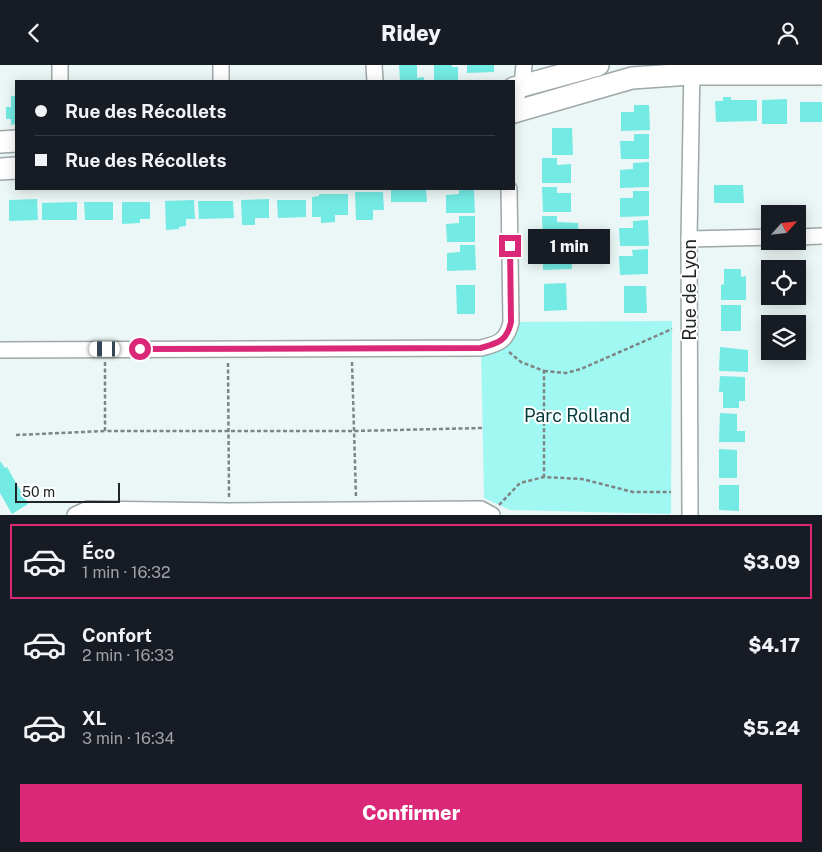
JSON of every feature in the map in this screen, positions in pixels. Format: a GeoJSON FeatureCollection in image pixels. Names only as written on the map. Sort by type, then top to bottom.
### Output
{"type":"FeatureCollection","features":[{"type":"Feature","properties":{"kind":"street"},"geometry":{"type":"LineString","coordinates":[[60,65],[60,80]]}},
{"type":"Feature","properties":{"kind":"street"},"geometry":{"type":"LineString","coordinates":[[221,65],[221,80]]}},
{"type":"Feature","properties":{"kind":"street"},"geometry":{"type":"LineString","coordinates":[[374,65],[374,80]]}},
{"type":"Feature","properties":{"kind":"street"},"geometry":{"type":"LineString","coordinates":[[518,85],[598,65]]}},
{"type":"Feature","properties":{"kind":"street"},"geometry":{"type":"LineString","coordinates":[[515,112],[632,78],[691,69],[822,74]]}},
{"type":"Feature","properties":{"kind":"street","name":"Rue de Lyon"},"geometry":{"type":"LineString","coordinates":[[690,515],[689,239],[691,69]]}},
{"type":"Feature","properties":{"kind":"street"},"geometry":{"type":"LineString","coordinates":[[0,142],[15,141]]}},
{"type":"Feature","properties":{"kind":"street"},"geometry":{"type":"LineString","coordinates":[[0,169],[15,168]]}},
{"type":"Feature","properties":{"kind":"street"},"geometry":{"type":"LineString","coordinates":[[0,350],[481,348],[496,345],[508,334],[511,322],[509,190]]}},
{"type":"Feature","properties":{"kind":"street"},"geometry":{"type":"LineString","coordinates":[[806,237],[822,236]]}},
{"type":"Feature","properties":{"kind":"street"},"geometry":{"type":"LineString","coordinates":[[689,239],[761,237]]}},
{"type":"Feature","properties":{"kind":"street"},"geometry":{"type":"LineString","coordinates":[[75,515],[88,509],[229,511],[496,510]]}},
{"type":"Feature","properties":{"kind":"path"},"geometry":{"type":"LineString","coordinates":[[504,349],[521,362],[544,371],[566,373],[581,369],[672,329]]}},
{"type":"Feature","properties":{"kind":"path"},"geometry":{"type":"LineString","coordinates":[[105,349],[105,431]]}},
{"type":"Feature","properties":{"kind":"path"},"geometry":{"type":"LineString","coordinates":[[228,349],[229,511]]}},
{"type":"Feature","properties":{"kind":"path"},"geometry":{"type":"LineString","coordinates":[[352,349],[356,510]]}},
{"type":"Feature","properties":{"kind":"path"},"geometry":{"type":"LineString","coordinates":[[544,371],[544,477]]}},
{"type":"Feature","properties":{"kind":"path"},"geometry":{"type":"LineString","coordinates":[[16,435],[105,431],[354,431],[482,428]]}},
{"type":"Feature","properties":{"kind":"path"},"geometry":{"type":"LineString","coordinates":[[496,510],[520,483],[544,477],[582,479],[633,492],[671,492]]}},
{"type":"Feature","properties":{"kind":"green space","name":"Parc Rolland"},"geometry":{"type":"Polygon","coordinates":[[[672,321],[671,514],[510,510],[484,498],[481,348],[511,322],[672,321]]]}},
{"type":"Feature","properties":{"kind":"building"},"geometry":{"type":"Polygon","coordinates":[[[399,65],[417,65],[417,78],[424,77],[424,80],[400,80],[399,65]]]}},
{"type":"Feature","properties":{"kind":"building"},"geometry":{"type":"Polygon","coordinates":[[[434,65],[458,67],[458,80],[434,80],[434,65]]]}},
{"type":"Feature","properties":{"kind":"building"},"geometry":{"type":"Polygon","coordinates":[[[467,65],[494,65],[494,72],[467,73],[467,65]]]}},
{"type":"Feature","properties":{"kind":"building"},"geometry":{"type":"Polygon","coordinates":[[[11,96],[15,96],[15,124],[11,125],[11,119],[6,119],[6,107],[11,107],[11,96]]]}},
{"type":"Feature","properties":{"kind":"building"},"geometry":{"type":"Polygon","coordinates":[[[723,97],[731,97],[731,100],[757,100],[757,121],[716,122],[715,101],[723,101],[723,97]]]}},
{"type":"Feature","properties":{"kind":"building"},"geometry":{"type":"Polygon","coordinates":[[[787,99],[787,124],[762,124],[762,100],[787,99]]]}},
{"type":"Feature","properties":{"kind":"building"},"geometry":{"type":"Polygon","coordinates":[[[800,102],[822,102],[822,122],[800,122],[800,102]]]}},
{"type":"Feature","properties":{"kind":"building"},"geometry":{"type":"Polygon","coordinates":[[[634,105],[649,105],[650,130],[621,131],[621,112],[634,112],[634,105]]]}},
{"type":"Feature","properties":{"kind":"building"},"geometry":{"type":"Polygon","coordinates":[[[552,128],[572,128],[573,155],[552,155],[552,128]]]}},
{"type":"Feature","properties":{"kind":"building"},"geometry":{"type":"Polygon","coordinates":[[[634,134],[649,134],[649,159],[621,159],[620,141],[634,141],[634,134]]]}},
{"type":"Feature","properties":{"kind":"building"},"geometry":{"type":"Polygon","coordinates":[[[542,158],[557,158],[557,165],[571,164],[571,183],[542,183],[542,158]]]}},
{"type":"Feature","properties":{"kind":"building"},"geometry":{"type":"Polygon","coordinates":[[[649,162],[649,187],[620,188],[620,170],[633,169],[633,163],[649,162]]]}},
{"type":"Feature","properties":{"kind":"building"},"geometry":{"type":"Polygon","coordinates":[[[714,185],[743,185],[744,203],[714,203],[714,185]]]}},
{"type":"Feature","properties":{"kind":"building"},"geometry":{"type":"Polygon","coordinates":[[[542,187],[557,187],[557,193],[571,193],[571,212],[543,212],[542,187]]]}},
{"type":"Feature","properties":{"kind":"building"},"geometry":{"type":"Polygon","coordinates":[[[391,190],[426,190],[427,202],[391,202],[391,190]]]}},
{"type":"Feature","properties":{"kind":"building"},"geometry":{"type":"Polygon","coordinates":[[[459,190],[474,190],[475,213],[446,213],[446,195],[459,194],[459,190]]]}},
{"type":"Feature","properties":{"kind":"building"},"geometry":{"type":"Polygon","coordinates":[[[633,191],[649,191],[649,216],[620,217],[620,198],[633,198],[633,191]]]}},
{"type":"Feature","properties":{"kind":"building"},"geometry":{"type":"Polygon","coordinates":[[[355,192],[383,192],[384,210],[373,210],[373,220],[356,220],[355,192]]]}},
{"type":"Feature","properties":{"kind":"building"},"geometry":{"type":"Polygon","coordinates":[[[319,194],[348,194],[348,215],[335,215],[335,222],[321,223],[321,217],[312,217],[312,197],[319,196],[319,194]]]}},
{"type":"Feature","properties":{"kind":"building"},"geometry":{"type":"Polygon","coordinates":[[[37,199],[38,220],[9,221],[9,200],[37,199]]]}},
{"type":"Feature","properties":{"kind":"building"},"geometry":{"type":"Polygon","coordinates":[[[269,199],[269,218],[255,218],[255,225],[242,225],[241,200],[269,199]]]}},
{"type":"Feature","properties":{"kind":"building"},"geometry":{"type":"Polygon","coordinates":[[[194,200],[195,219],[186,219],[186,226],[179,227],[179,229],[166,230],[165,201],[194,200]]]}},
{"type":"Feature","properties":{"kind":"building"},"geometry":{"type":"Polygon","coordinates":[[[277,200],[306,200],[306,217],[278,218],[277,200]]]}},
{"type":"Feature","properties":{"kind":"building"},"geometry":{"type":"Polygon","coordinates":[[[198,201],[233,201],[234,218],[199,219],[198,201]]]}},
{"type":"Feature","properties":{"kind":"building"},"geometry":{"type":"Polygon","coordinates":[[[77,202],[77,220],[42,220],[42,203],[77,202]]]}},
{"type":"Feature","properties":{"kind":"building"},"geometry":{"type":"Polygon","coordinates":[[[84,202],[113,202],[113,220],[85,220],[84,202]]]}},
{"type":"Feature","properties":{"kind":"building"},"geometry":{"type":"Polygon","coordinates":[[[122,202],[150,202],[150,219],[140,219],[140,223],[122,224],[122,202]]]}},
{"type":"Feature","properties":{"kind":"building"},"geometry":{"type":"Polygon","coordinates":[[[459,216],[475,216],[475,242],[447,242],[446,224],[459,223],[459,216]]]}},
{"type":"Feature","properties":{"kind":"building"},"geometry":{"type":"Polygon","coordinates":[[[542,216],[557,216],[557,222],[578,223],[579,241],[543,241],[542,216]]]}},
{"type":"Feature","properties":{"kind":"building"},"geometry":{"type":"Polygon","coordinates":[[[648,220],[649,246],[620,246],[619,228],[633,228],[633,221],[648,220]]]}},
{"type":"Feature","properties":{"kind":"building"},"geometry":{"type":"Polygon","coordinates":[[[558,244],[558,251],[571,251],[572,269],[543,270],[543,245],[558,244]]]}},
{"type":"Feature","properties":{"kind":"building"},"geometry":{"type":"Polygon","coordinates":[[[460,245],[475,245],[476,270],[447,271],[447,253],[460,252],[460,245]]]}},
{"type":"Feature","properties":{"kind":"building"},"geometry":{"type":"Polygon","coordinates":[[[648,249],[648,274],[620,275],[619,256],[633,256],[632,250],[648,249]]]}},
{"type":"Feature","properties":{"kind":"building"},"geometry":{"type":"Polygon","coordinates":[[[724,269],[741,269],[741,277],[746,276],[746,300],[721,300],[724,269]]]}},
{"type":"Feature","properties":{"kind":"building"},"geometry":{"type":"Polygon","coordinates":[[[566,283],[567,310],[544,311],[544,284],[566,283]]]}},
{"type":"Feature","properties":{"kind":"building"},"geometry":{"type":"Polygon","coordinates":[[[456,285],[475,285],[475,314],[457,314],[456,285]]]}},
{"type":"Feature","properties":{"kind":"building"},"geometry":{"type":"Polygon","coordinates":[[[624,286],[646,286],[647,313],[624,313],[624,286]]]}},
{"type":"Feature","properties":{"kind":"building"},"geometry":{"type":"Polygon","coordinates":[[[721,305],[741,305],[741,331],[721,331],[721,305]]]}},
{"type":"Feature","properties":{"kind":"building"},"geometry":{"type":"Polygon","coordinates":[[[720,347],[748,350],[748,372],[719,371],[720,347]]]}},
{"type":"Feature","properties":{"kind":"building"},"geometry":{"type":"Polygon","coordinates":[[[720,376],[745,377],[745,401],[739,401],[739,408],[723,408],[723,392],[719,392],[720,376]]]}},
{"type":"Feature","properties":{"kind":"building"},"geometry":{"type":"Polygon","coordinates":[[[720,413],[737,414],[737,431],[745,431],[745,442],[719,442],[720,413]]]}},
{"type":"Feature","properties":{"kind":"building"},"geometry":{"type":"Polygon","coordinates":[[[719,449],[737,450],[737,478],[719,478],[719,449]]]}},
{"type":"Feature","properties":{"kind":"building"},"geometry":{"type":"Polygon","coordinates":[[[0,461],[5,468],[7,467],[28,504],[12,514],[0,493],[0,461]]]}},
{"type":"Feature","properties":{"kind":"building"},"geometry":{"type":"Polygon","coordinates":[[[719,485],[739,485],[739,511],[719,510],[719,485]]]}},
{"type":"Feature","properties":{"kind":"route"},"geometry":{"type":"LineString","coordinates":[[140,349],[481,348],[496,345],[508,334],[511,322],[510,246]]}}]}
